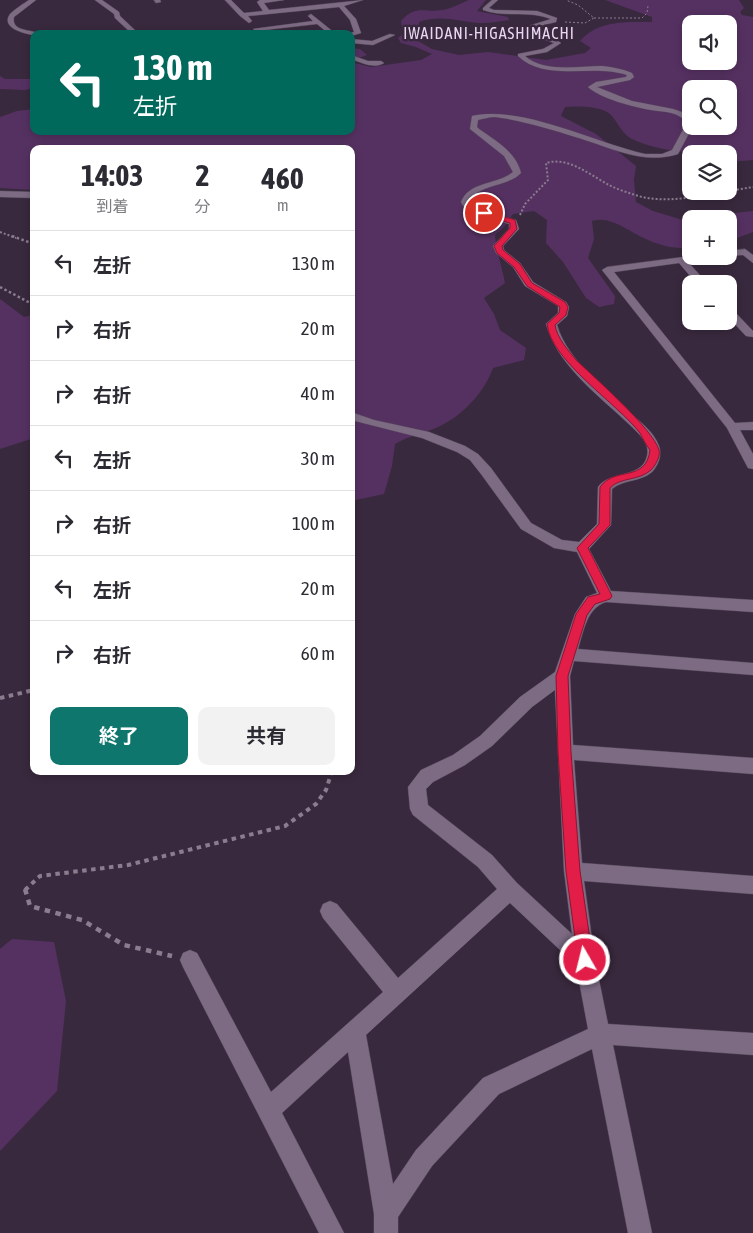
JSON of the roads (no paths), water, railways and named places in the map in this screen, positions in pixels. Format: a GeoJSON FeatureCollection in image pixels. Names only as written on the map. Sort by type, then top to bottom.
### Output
{"type":"FeatureCollection","features":[{"type":"Feature","properties":{"kind":"street"},"geometry":{"type":"LineString","coordinates":[[30,33],[18,30],[11,26],[10,23],[11,16],[33,0]]}},
{"type":"Feature","properties":{"kind":"street"},"geometry":{"type":"LineString","coordinates":[[98,0],[117,13],[117,16],[132,30]]}},
{"type":"Feature","properties":{"kind":"street"},"geometry":{"type":"LineString","coordinates":[[228,0],[257,30]]}},
{"type":"Feature","properties":{"kind":"street"},"geometry":{"type":"LineString","coordinates":[[267,12],[260,2],[281,0]]}},
{"type":"Feature","properties":{"kind":"street"},"geometry":{"type":"LineString","coordinates":[[242,15],[340,5],[360,0]]}},
{"type":"Feature","properties":{"kind":"street"},"geometry":{"type":"LineString","coordinates":[[495,0],[485,10],[539,13],[550,16],[554,21],[528,28],[527,30],[537,36],[554,40],[558,44],[545,51],[520,55],[523,60],[543,67],[599,68],[626,72],[631,77],[628,80],[598,83],[592,87],[600,93],[642,106],[677,112],[687,117],[689,126],[675,152],[655,156],[631,153],[588,138],[528,122],[493,115],[475,118],[473,127],[476,131],[502,150],[515,165],[517,173],[506,180],[473,191],[467,195],[465,202],[473,211],[513,222],[514,229],[498,246],[499,251],[517,266],[529,284],[562,304],[564,307],[563,314],[551,324],[552,330],[562,348],[573,362],[643,431],[654,450],[654,458],[649,467],[641,473],[611,481],[605,487],[604,525],[582,548]]}},
{"type":"Feature","properties":{"kind":"street"},"geometry":{"type":"LineString","coordinates":[[340,5],[353,19],[358,33],[355,33]]}},
{"type":"Feature","properties":{"kind":"street"},"geometry":{"type":"LineString","coordinates":[[302,9],[328,30]]}},
{"type":"Feature","properties":{"kind":"street"},"geometry":{"type":"LineString","coordinates":[[265,30],[317,22]]}},
{"type":"Feature","properties":{"kind":"street"},"geometry":{"type":"LineString","coordinates":[[355,41],[373,43],[392,35]]}},
{"type":"Feature","properties":{"kind":"street"},"geometry":{"type":"LineString","coordinates":[[355,59],[367,63],[381,63]]}},
{"type":"Feature","properties":{"kind":"street"},"geometry":{"type":"LineString","coordinates":[[0,194],[30,195]]}},
{"type":"Feature","properties":{"kind":"street"},"geometry":{"type":"LineString","coordinates":[[737,253],[745,252],[753,260]]}},
{"type":"Feature","properties":{"kind":"street"},"geometry":{"type":"LineString","coordinates":[[695,275],[681,260],[607,270],[732,427],[753,465]]}},
{"type":"Feature","properties":{"kind":"street"},"geometry":{"type":"LineString","coordinates":[[737,320],[752,335]]}},
{"type":"Feature","properties":{"kind":"street"},"geometry":{"type":"LineString","coordinates":[[355,417],[370,423],[425,435],[461,449],[474,457],[486,471],[526,526],[559,544],[582,548]]}},
{"type":"Feature","properties":{"kind":"street"},"geometry":{"type":"LineString","coordinates":[[732,427],[753,426]]}},
{"type":"Feature","properties":{"kind":"street"},"geometry":{"type":"LineString","coordinates":[[582,548],[606,596]]}},
{"type":"Feature","properties":{"kind":"street"},"geometry":{"type":"LineString","coordinates":[[640,1233],[585,960],[573,871],[562,676],[582,614],[592,600],[606,596],[753,606]]}},
{"type":"Feature","properties":{"kind":"street"},"geometry":{"type":"LineString","coordinates":[[568,654],[753,669]]}},
{"type":"Feature","properties":{"kind":"street"},"geometry":{"type":"LineString","coordinates":[[562,676],[526,702],[486,741],[459,760],[427,776],[417,787],[419,810],[485,861],[510,890],[585,960]]}},
{"type":"Feature","properties":{"kind":"street"},"geometry":{"type":"LineString","coordinates":[[565,752],[753,766]]}},
{"type":"Feature","properties":{"kind":"street"},"geometry":{"type":"LineString","coordinates":[[573,871],[753,885]]}},
{"type":"Feature","properties":{"kind":"street"},"geometry":{"type":"LineString","coordinates":[[268,1110],[510,890]]}},
{"type":"Feature","properties":{"kind":"street"},"geometry":{"type":"LineString","coordinates":[[330,911],[397,993]]}},
{"type":"Feature","properties":{"kind":"street"},"geometry":{"type":"LineString","coordinates":[[190,960],[332,1233]]}},
{"type":"Feature","properties":{"kind":"street"},"geometry":{"type":"LineString","coordinates":[[355,1030],[386,1223]]}},
{"type":"Feature","properties":{"kind":"street"},"geometry":{"type":"LineString","coordinates":[[386,1223],[424,1158],[491,1086],[600,1034],[753,1044]]}},
{"type":"Feature","properties":{"kind":"district","name":"IWAIDANI-HIGASHIMACHI"},"geometry":{"type":"Point","coordinates":[489,33]}}]}
